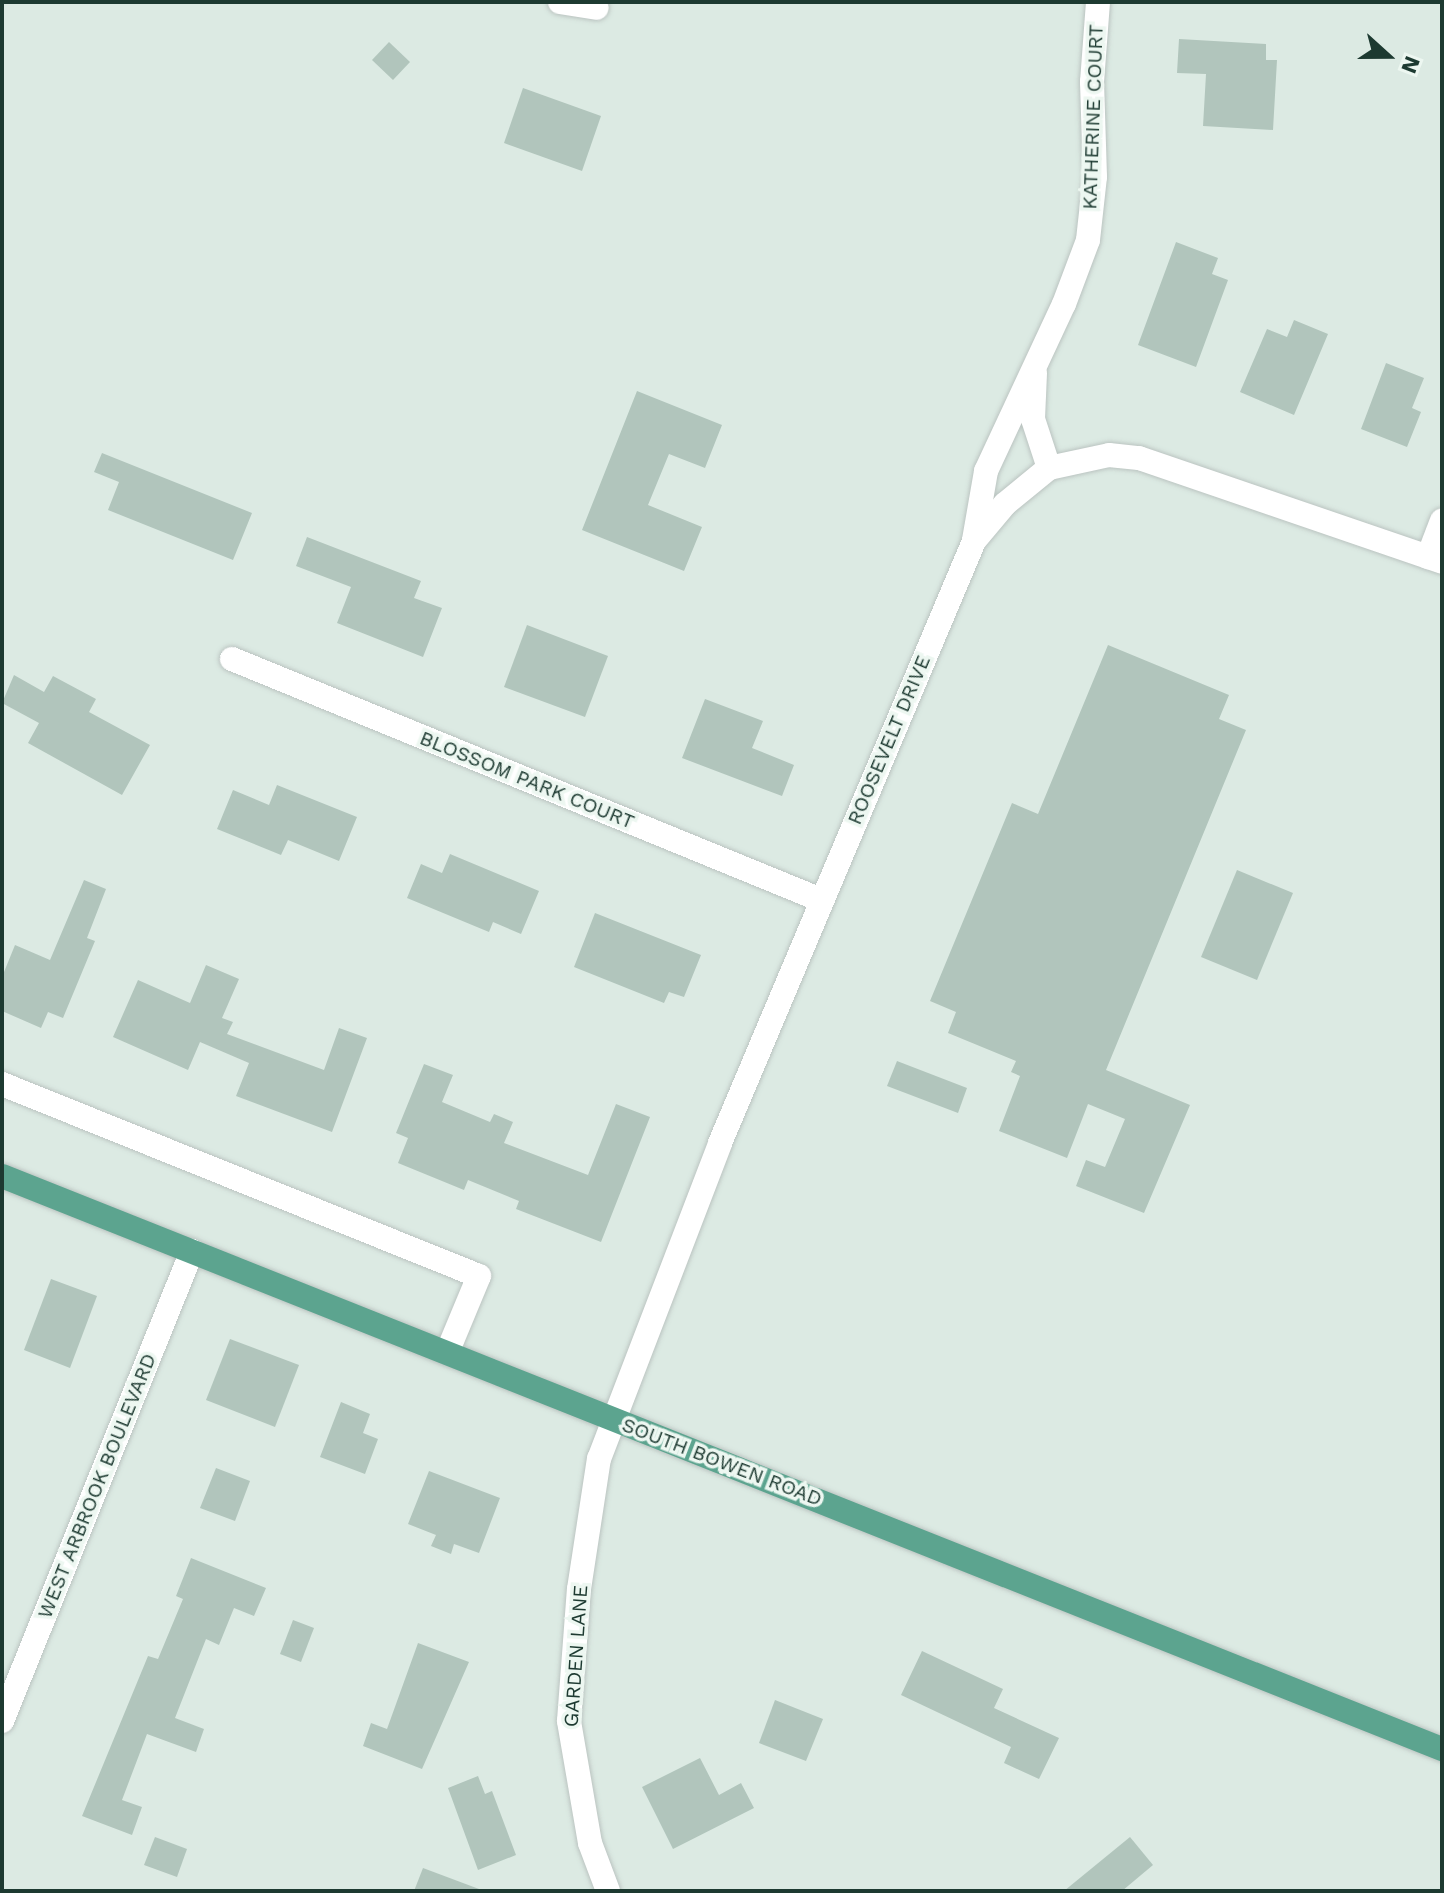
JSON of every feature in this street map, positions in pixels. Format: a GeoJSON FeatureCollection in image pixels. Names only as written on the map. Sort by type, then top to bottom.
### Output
{"type":"FeatureCollection","features":[{"type":"Feature","properties":{"kind":"main road","name":"SOUTH BOWEN ROAD"},"geometry":{"type":"LineString","coordinates":[[2,1176],[1442,1749]]}},
{"type":"Feature","properties":{"kind":"street"},"geometry":{"type":"LineString","coordinates":[[560,2],[597,8]]}},
{"type":"Feature","properties":{"kind":"street","name":"KATHERINE COURT"},"geometry":{"type":"LineString","coordinates":[[974,541],[986,471],[1008,414],[1036,366],[1088,240],[1095,177],[1092,82],[1098,2]]}},
{"type":"Feature","properties":{"kind":"street","name":"KATHERINE COURT"},"geometry":{"type":"LineString","coordinates":[[1036,366],[1033,419],[1049,468]]}},
{"type":"Feature","properties":{"kind":"street","name":"ROOSEVELT DRIVE"},"geometry":{"type":"LineString","coordinates":[[611,1419],[821,900],[974,541],[1005,504],[1049,468],[1109,455],[1139,458],[1435,560]]}},
{"type":"Feature","properties":{"kind":"street"},"geometry":{"type":"LineString","coordinates":[[1435,560],[1442,521]]}},
{"type":"Feature","properties":{"kind":"street","name":"BLOSSOM PARK COURT"},"geometry":{"type":"LineString","coordinates":[[232,659],[821,900]]}},
{"type":"Feature","properties":{"kind":"street"},"geometry":{"type":"LineString","coordinates":[[2,1084],[479,1276],[447,1353]]}},
{"type":"Feature","properties":{"kind":"street","name":"WEST ARBROOK BOULEVARD"},"geometry":{"type":"LineString","coordinates":[[2,1721],[192,1251]]}},
{"type":"Feature","properties":{"kind":"street","name":"GARDEN LANE"},"geometry":{"type":"LineString","coordinates":[[608,1891],[590,1843],[569,1721],[588,1526],[611,1419]]}},
{"type":"Feature","properties":{"kind":"building"},"geometry":{"type":"Polygon","coordinates":[[[1179,39],[1266,44],[1266,60],[1277,60],[1273,130],[1203,126],[1206,74],[1177,73],[1179,39]]]}},
{"type":"Feature","properties":{"kind":"building"},"geometry":{"type":"Polygon","coordinates":[[[389,42],[410,62],[393,80],[372,60],[389,42]]]}},
{"type":"Feature","properties":{"kind":"building"},"geometry":{"type":"Polygon","coordinates":[[[523,88],[601,116],[582,171],[504,143],[523,88]]]}},
{"type":"Feature","properties":{"kind":"building"},"geometry":{"type":"Polygon","coordinates":[[[1176,242],[1218,258],[1212,274],[1228,280],[1196,367],[1138,345],[1176,242]]]}},
{"type":"Feature","properties":{"kind":"building"},"geometry":{"type":"Polygon","coordinates":[[[1294,320],[1328,334],[1294,415],[1240,392],[1267,329],[1287,337],[1294,320]]]}},
{"type":"Feature","properties":{"kind":"building"},"geometry":{"type":"Polygon","coordinates":[[[1386,363],[1424,378],[1412,408],[1421,412],[1407,447],[1361,429],[1386,363]]]}},
{"type":"Feature","properties":{"kind":"building"},"geometry":{"type":"Polygon","coordinates":[[[637,391],[722,425],[705,468],[669,454],[648,505],[702,527],[684,571],[582,530],[637,391]]]}},
{"type":"Feature","properties":{"kind":"building"},"geometry":{"type":"Polygon","coordinates":[[[102,453],[252,513],[233,560],[108,510],[119,482],[94,472],[102,453]]]}},
{"type":"Feature","properties":{"kind":"building"},"geometry":{"type":"Polygon","coordinates":[[[307,537],[421,581],[414,598],[442,608],[423,657],[337,623],[351,587],[296,566],[307,537]]]}},
{"type":"Feature","properties":{"kind":"building"},"geometry":{"type":"Polygon","coordinates":[[[527,625],[608,656],[585,717],[504,687],[527,625]]]}},
{"type":"Feature","properties":{"kind":"building"},"geometry":{"type":"Polygon","coordinates":[[[1108,645],[1229,695],[1219,719],[1246,730],[1106,1070],[1190,1105],[1144,1213],[1076,1186],[1086,1160],[1105,1167],[1125,1119],[1088,1104],[1067,1158],[999,1131],[1020,1076],[1011,1072],[1016,1061],[948,1033],[956,1012],[930,1001],[1012,803],[1038,814],[1108,645]]]}},
{"type":"Feature","properties":{"kind":"building"},"geometry":{"type":"Polygon","coordinates":[[[14,675],[44,692],[53,676],[96,699],[89,712],[150,745],[122,795],[28,743],[39,723],[2,703],[14,675]]]}},
{"type":"Feature","properties":{"kind":"building"},"geometry":{"type":"Polygon","coordinates":[[[705,699],[763,721],[752,748],[794,765],[782,796],[682,758],[705,699]]]}},
{"type":"Feature","properties":{"kind":"building"},"geometry":{"type":"Polygon","coordinates":[[[277,785],[357,817],[339,861],[288,840],[281,855],[217,829],[233,790],[269,805],[277,785]]]}},
{"type":"Feature","properties":{"kind":"building"},"geometry":{"type":"Polygon","coordinates":[[[450,854],[539,891],[521,934],[493,922],[489,932],[407,898],[421,864],[442,873],[450,854]]]}},
{"type":"Feature","properties":{"kind":"building"},"geometry":{"type":"Polygon","coordinates":[[[1237,870],[1293,893],[1257,980],[1201,957],[1237,870]]]}},
{"type":"Feature","properties":{"kind":"building"},"geometry":{"type":"Polygon","coordinates":[[[84,880],[106,889],[87,938],[95,941],[63,1018],[48,1012],[41,1028],[2,1011],[2,977],[15,945],[50,960],[84,880]]]}},
{"type":"Feature","properties":{"kind":"building"},"geometry":{"type":"Polygon","coordinates":[[[595,913],[701,955],[684,997],[669,992],[664,1003],[574,967],[595,913]]]}},
{"type":"Feature","properties":{"kind":"building"},"geometry":{"type":"Polygon","coordinates":[[[206,965],[239,979],[222,1018],[233,1022],[227,1034],[324,1070],[339,1028],[367,1038],[332,1132],[236,1096],[249,1063],[200,1042],[188,1070],[113,1037],[138,980],[190,1003],[206,965]]]}},
{"type":"Feature","properties":{"kind":"building"},"geometry":{"type":"Polygon","coordinates":[[[897,1061],[967,1088],[958,1113],[887,1086],[897,1061]]]}},
{"type":"Feature","properties":{"kind":"building"},"geometry":{"type":"Polygon","coordinates":[[[424,1064],[453,1075],[442,1102],[490,1122],[494,1114],[513,1122],[504,1143],[588,1175],[616,1104],[650,1117],[601,1242],[516,1209],[519,1201],[468,1180],[464,1190],[398,1163],[408,1138],[396,1133],[424,1064]]]}},
{"type":"Feature","properties":{"kind":"building"},"geometry":{"type":"Polygon","coordinates":[[[51,1279],[97,1296],[70,1368],[24,1350],[51,1279]]]}},
{"type":"Feature","properties":{"kind":"building"},"geometry":{"type":"Polygon","coordinates":[[[230,1339],[299,1365],[275,1427],[206,1400],[230,1339]]]}},
{"type":"Feature","properties":{"kind":"building"},"geometry":{"type":"Polygon","coordinates":[[[341,1402],[370,1414],[363,1433],[378,1439],[365,1474],[320,1457],[341,1402]]]}},
{"type":"Feature","properties":{"kind":"building"},"geometry":{"type":"Polygon","coordinates":[[[216,1468],[250,1481],[235,1521],[200,1508],[216,1468]]]}},
{"type":"Feature","properties":{"kind":"building"},"geometry":{"type":"Polygon","coordinates":[[[429,1471],[500,1498],[479,1553],[454,1544],[451,1554],[431,1546],[436,1535],[408,1524],[429,1471]]]}},
{"type":"Feature","properties":{"kind":"building"},"geometry":{"type":"Polygon","coordinates":[[[191,1558],[266,1588],[254,1616],[234,1608],[219,1645],[206,1639],[175,1718],[204,1729],[196,1752],[147,1734],[122,1800],[142,1807],[132,1835],[82,1816],[148,1656],[158,1659],[183,1599],[176,1596],[191,1558]]]}},
{"type":"Feature","properties":{"kind":"building"},"geometry":{"type":"Polygon","coordinates":[[[293,1620],[314,1628],[301,1662],[280,1654],[293,1620]]]}},
{"type":"Feature","properties":{"kind":"building"},"geometry":{"type":"Polygon","coordinates":[[[418,1643],[469,1662],[422,1769],[363,1746],[371,1723],[387,1729],[418,1643]]]}},
{"type":"Feature","properties":{"kind":"building"},"geometry":{"type":"Polygon","coordinates":[[[922,1651],[1003,1689],[994,1708],[1059,1738],[1039,1779],[1004,1763],[1011,1747],[901,1695],[922,1651]]]}},
{"type":"Feature","properties":{"kind":"building"},"geometry":{"type":"Polygon","coordinates":[[[775,1700],[823,1719],[806,1761],[759,1743],[775,1700]]]}},
{"type":"Feature","properties":{"kind":"building"},"geometry":{"type":"Polygon","coordinates":[[[700,1758],[719,1795],[741,1783],[754,1808],[673,1849],[642,1787],[700,1758]]]}},
{"type":"Feature","properties":{"kind":"building"},"geometry":{"type":"Polygon","coordinates":[[[478,1776],[485,1794],[492,1791],[516,1855],[478,1870],[448,1788],[478,1776]]]}},
{"type":"Feature","properties":{"kind":"building"},"geometry":{"type":"Polygon","coordinates":[[[155,1837],[187,1849],[177,1877],[144,1865],[155,1837]]]}},
{"type":"Feature","properties":{"kind":"building"},"geometry":{"type":"Polygon","coordinates":[[[1130,1837],[1153,1865],[1122,1891],[1064,1891],[1130,1837]]]}},
{"type":"Feature","properties":{"kind":"building"},"geometry":{"type":"Polygon","coordinates":[[[423,1868],[479,1889],[414,1891],[423,1868]]]}}]}
